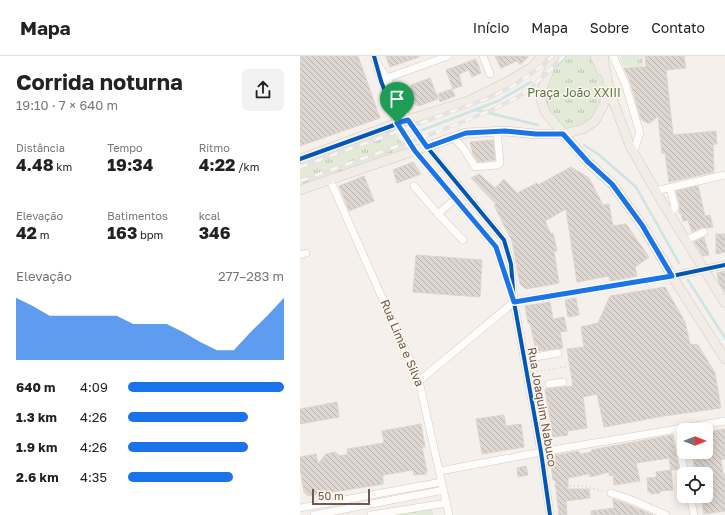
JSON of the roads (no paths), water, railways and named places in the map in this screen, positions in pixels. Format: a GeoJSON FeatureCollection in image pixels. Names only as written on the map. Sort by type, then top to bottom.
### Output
{"type":"FeatureCollection","features":[{"type":"Feature","properties":{"kind":"main road"},"geometry":{"type":"LineString","coordinates":[[300,158],[397,123],[468,101],[495,89],[532,67],[542,56]]}},
{"type":"Feature","properties":{"kind":"main road"},"geometry":{"type":"LineString","coordinates":[[554,56],[543,87],[541,100],[545,112],[588,162],[612,184],[642,225],[672,276],[725,358]]}},
{"type":"Feature","properties":{"kind":"main road"},"geometry":{"type":"LineString","coordinates":[[596,56],[630,146],[655,191],[725,303]]}},
{"type":"Feature","properties":{"kind":"main road"},"geometry":{"type":"LineString","coordinates":[[300,190],[466,133],[505,131],[536,134],[563,134],[583,129],[595,121],[603,106],[609,89],[604,56]]}},
{"type":"Feature","properties":{"kind":"street"},"geometry":{"type":"LineString","coordinates":[[387,78],[448,56]]}},
{"type":"Feature","properties":{"kind":"street"},"geometry":{"type":"LineString","coordinates":[[483,56],[490,74]]}},
{"type":"Feature","properties":{"kind":"street"},"geometry":{"type":"LineString","coordinates":[[613,56],[625,83],[640,133],[634,153]]}},
{"type":"Feature","properties":{"kind":"street","name":"Rua Joaquim Nabuco"},"geometry":{"type":"LineString","coordinates":[[375,58],[408,120],[427,147],[504,240],[511,264],[514,302],[541,452],[550,515]]}},
{"type":"Feature","properties":{"kind":"street","name":"Rua Joaquim Nabuco"},"geometry":{"type":"LineString","coordinates":[[375,58],[381,81],[397,123],[415,151],[496,247],[514,302]]}},
{"type":"Feature","properties":{"kind":"street"},"geometry":{"type":"LineString","coordinates":[[453,137],[464,150],[472,165],[478,168],[497,165],[500,163],[496,131]]}},
{"type":"Feature","properties":{"kind":"street"},"geometry":{"type":"LineString","coordinates":[[655,191],[725,175]]}},
{"type":"Feature","properties":{"kind":"street","name":"Rua Lima e Silva"},"geometry":{"type":"LineString","coordinates":[[330,180],[419,381],[449,515]]}},
{"type":"Feature","properties":{"kind":"street"},"geometry":{"type":"LineString","coordinates":[[414,186],[463,240]]}},
{"type":"Feature","properties":{"kind":"street"},"geometry":{"type":"LineString","coordinates":[[670,188],[675,207],[670,215]]}},
{"type":"Feature","properties":{"kind":"street"},"geometry":{"type":"LineString","coordinates":[[438,214],[455,199]]}},
{"type":"Feature","properties":{"kind":"street"},"geometry":{"type":"LineString","coordinates":[[686,240],[704,232]]}},
{"type":"Feature","properties":{"kind":"street"},"geometry":{"type":"LineString","coordinates":[[419,381],[514,302],[672,276],[725,265]]}},
{"type":"Feature","properties":{"kind":"street"},"geometry":{"type":"LineString","coordinates":[[524,359],[558,353]]}},
{"type":"Feature","properties":{"kind":"street"},"geometry":{"type":"LineString","coordinates":[[549,384],[563,382]]}},
{"type":"Feature","properties":{"kind":"street"},"geometry":{"type":"LineString","coordinates":[[440,471],[541,452],[725,422]]}},
{"type":"Feature","properties":{"kind":"street"},"geometry":{"type":"LineString","coordinates":[[676,429],[684,467]]}},
{"type":"Feature","properties":{"kind":"street"},"geometry":{"type":"LineString","coordinates":[[300,508],[442,482]]}},
{"type":"Feature","properties":{"kind":"street"},"geometry":{"type":"LineString","coordinates":[[316,515],[444,490]]}},
{"type":"Feature","properties":{"kind":"street"},"geometry":{"type":"LineString","coordinates":[[611,493],[666,515]]}},
{"type":"Feature","properties":{"kind":"street"},"geometry":{"type":"LineString","coordinates":[[371,515],[447,503]]}},
{"type":"Feature","properties":{"kind":"street"},"geometry":{"type":"LineString","coordinates":[[691,503],[694,515]]}},
{"type":"Feature","properties":{"kind":"waterway"},"geometry":{"type":"LineString","coordinates":[[557,66],[566,56]]}},
{"type":"Feature","properties":{"kind":"waterway"},"geometry":{"type":"LineString","coordinates":[[420,131],[498,101],[531,82]]}},
{"type":"Feature","properties":{"kind":"waterway"},"geometry":{"type":"LineString","coordinates":[[477,110],[538,125]]}},
{"type":"Feature","properties":{"kind":"waterway"},"geometry":{"type":"LineString","coordinates":[[584,145],[598,154],[636,187],[679,263]]}},
{"type":"Feature","properties":{"kind":"waterway"},"geometry":{"type":"LineString","coordinates":[[688,280],[725,338]]}},
{"type":"Feature","properties":{"kind":"railway"},"geometry":{"type":"LineString","coordinates":[[300,167],[489,98],[522,80],[553,56]]}},
{"type":"Feature","properties":{"kind":"railway"},"geometry":{"type":"LineString","coordinates":[[300,181],[437,132],[494,109],[518,97],[533,86],[564,56]]}},
{"type":"Feature","properties":{"kind":"park label","name":"Praça João XXIII"},"geometry":{"type":"Point","coordinates":[574,93]}}]}
